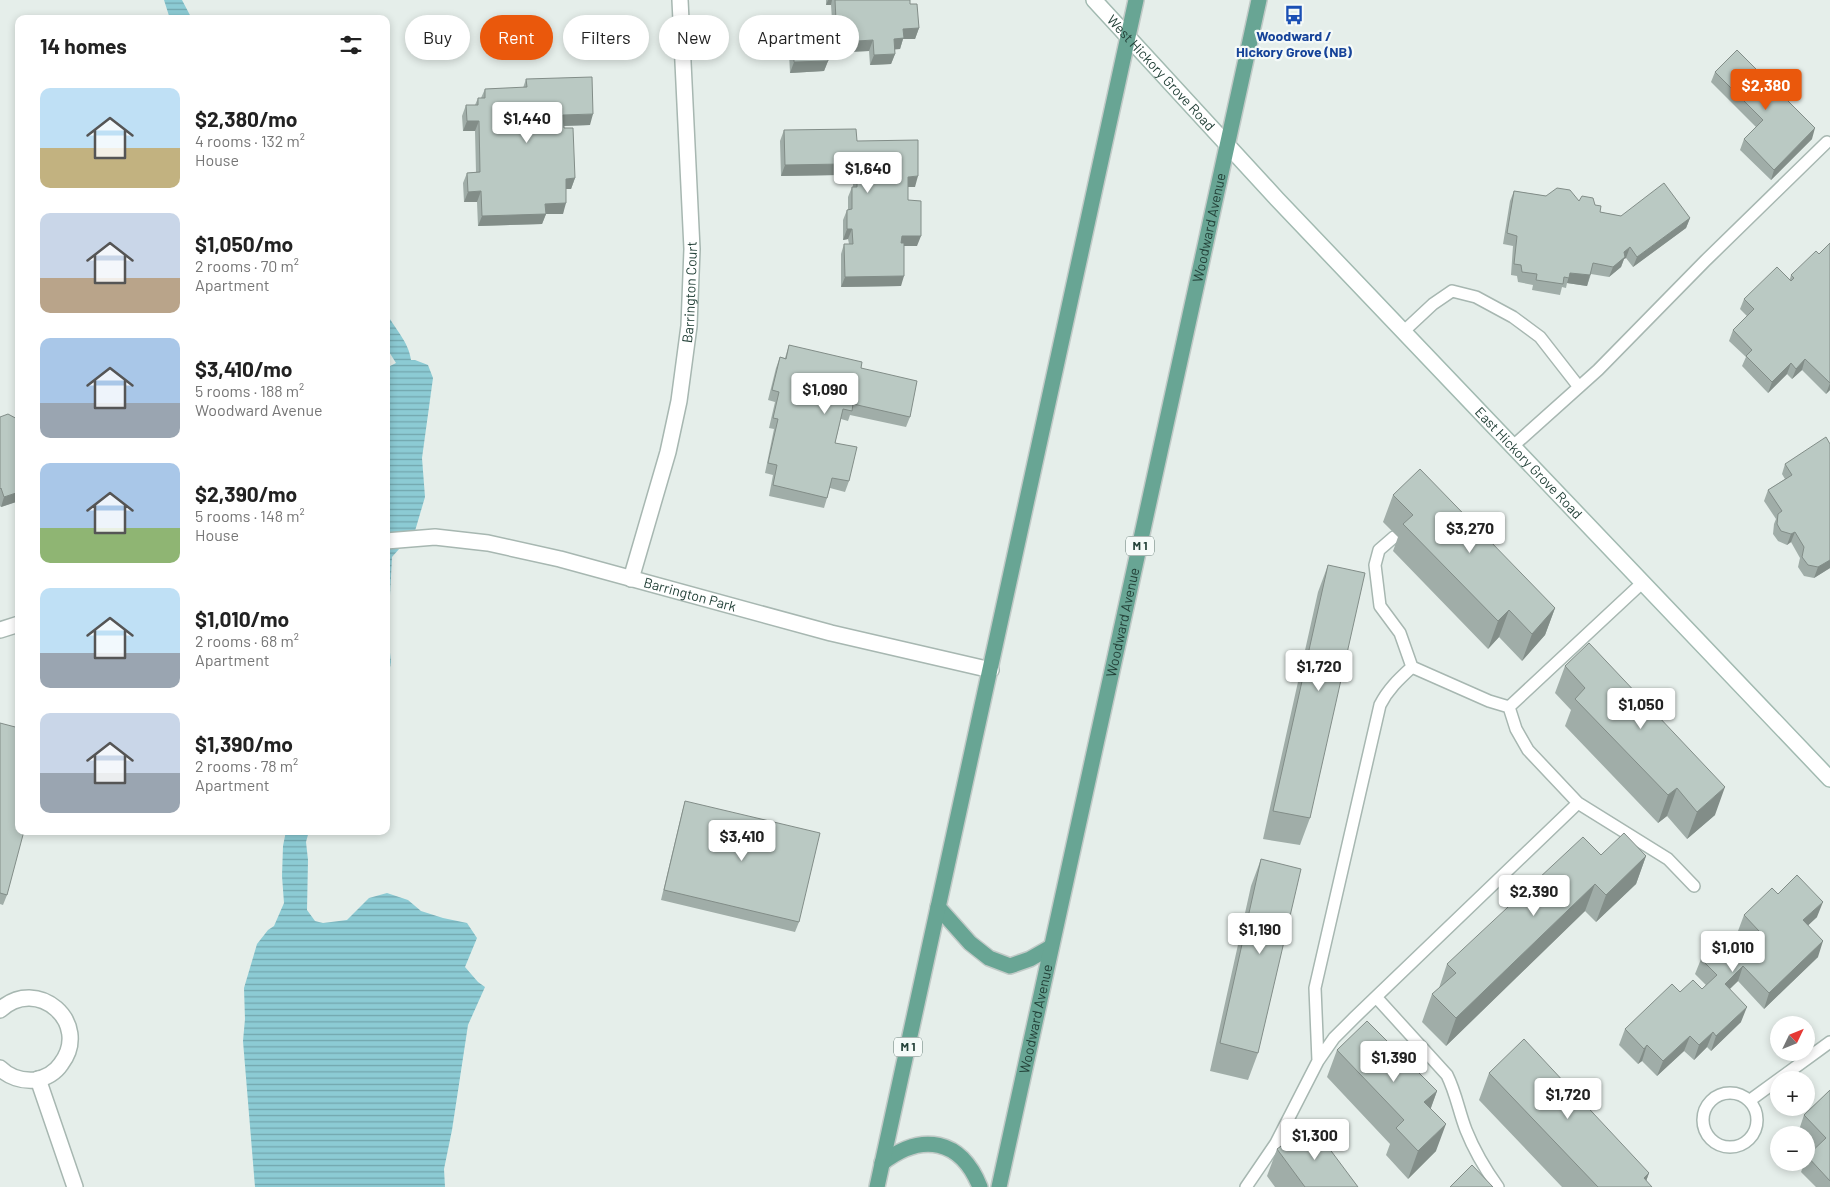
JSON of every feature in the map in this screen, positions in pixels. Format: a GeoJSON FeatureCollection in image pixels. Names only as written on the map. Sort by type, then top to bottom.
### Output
{"type":"FeatureCollection","features":[{"type":"Feature","properties":{"kind":"main road","name":"M 1"},"geometry":{"type":"LineString","coordinates":[[877,1187],[1136,0]]}},
{"type":"Feature","properties":{"kind":"main road","name":"Woodward Avenue"},"geometry":{"type":"LineString","coordinates":[[999,1187],[1259,0]]}},
{"type":"Feature","properties":{"kind":"main road"},"geometry":{"type":"LineString","coordinates":[[938,907],[970,943],[989,958],[1010,966],[1030,959],[1051,947]]}},
{"type":"Feature","properties":{"kind":"main road"},"geometry":{"type":"LineString","coordinates":[[882,1163],[904,1148],[926,1143],[946,1146],[959,1154],[970,1166],[980,1187]]}},
{"type":"Feature","properties":{"kind":"street","name":"Barrington Court"},"geometry":{"type":"LineString","coordinates":[[631,579],[668,452],[679,401],[689,326],[692,249],[680,0]]}},
{"type":"Feature","properties":{"kind":"street","name":"West Hickory Grove Road"},"geometry":{"type":"LineString","coordinates":[[1094,0],[1228,145]]}},
{"type":"Feature","properties":{"kind":"street","name":"East Hickory Grove Road"},"geometry":{"type":"LineString","coordinates":[[1228,145],[1512,447],[1830,779]]}},
{"type":"Feature","properties":{"kind":"street","name":"Barrington Park"},"geometry":{"type":"LineString","coordinates":[[390,541],[435,537],[488,543],[560,559],[822,630],[991,670]]}},
{"type":"Feature","properties":{"kind":"street"},"geometry":{"type":"LineString","coordinates":[[0,630],[15,625]]}},
{"type":"Feature","properties":{"kind":"street"},"geometry":{"type":"LineString","coordinates":[[0,1010],[12,1001],[36,998],[58,1010],[66,1020],[70,1032],[67,1057],[60,1067],[50,1075],[26,1080],[15,1078],[0,1068]]}},
{"type":"Feature","properties":{"kind":"street"},"geometry":{"type":"LineString","coordinates":[[38,1079],[75,1187]]}},
{"type":"Feature","properties":{"kind":"lane"},"geometry":{"type":"LineString","coordinates":[[1512,447],[1598,370],[1827,142]]}},
{"type":"Feature","properties":{"kind":"lane"},"geometry":{"type":"LineString","coordinates":[[1403,332],[1433,304],[1452,291],[1476,296],[1514,317],[1540,338],[1579,387]]}},
{"type":"Feature","properties":{"kind":"lane"},"geometry":{"type":"LineString","coordinates":[[1394,536],[1379,550],[1375,565],[1380,606],[1400,633],[1412,667],[1489,701],[1509,707]]}},
{"type":"Feature","properties":{"kind":"lane"},"geometry":{"type":"LineString","coordinates":[[1509,707],[1642,583]]}},
{"type":"Feature","properties":{"kind":"lane"},"geometry":{"type":"LineString","coordinates":[[1318,1061],[1315,988],[1380,705],[1393,685],[1412,667]]}},
{"type":"Feature","properties":{"kind":"lane"},"geometry":{"type":"LineString","coordinates":[[1509,707],[1516,729],[1528,750],[1578,803],[1668,859],[1694,886]]}},
{"type":"Feature","properties":{"kind":"lane"},"geometry":{"type":"LineString","coordinates":[[1246,1187],[1276,1143],[1318,1061],[1334,1038],[1578,803]]}},
{"type":"Feature","properties":{"kind":"lane"},"geometry":{"type":"LineString","coordinates":[[1376,997],[1447,1075],[1454,1089],[1465,1128],[1475,1151],[1498,1187]]}},
{"type":"Feature","properties":{"kind":"lane"},"geometry":{"type":"LineString","coordinates":[[1749,1101],[1830,1042]]}},
{"type":"Feature","properties":{"kind":"lane"},"geometry":{"type":"LineString","coordinates":[[1730,1092],[1741,1095],[1749,1101],[1755,1110],[1757,1121],[1755,1131],[1749,1140],[1740,1146],[1729,1148],[1718,1145],[1710,1139],[1704,1130],[1702,1119],[1704,1109],[1710,1100],[1720,1094],[1730,1092]]}},
{"type":"Feature","properties":{"kind":"water"},"geometry":{"type":"Polygon","coordinates":[[[164,0],[182,0],[190,15],[169,15],[164,0]]]}},
{"type":"Feature","properties":{"kind":"water"},"geometry":{"type":"Polygon","coordinates":[[[390,318],[404,341],[411,360],[428,365],[433,378],[422,458],[425,497],[415,531],[392,557],[390,596],[390,366],[396,363],[390,353],[390,318]]]}},
{"type":"Feature","properties":{"kind":"water"},"geometry":{"type":"Polygon","coordinates":[[[285,835],[308,835],[306,842],[308,860],[307,910],[315,921],[323,923],[347,920],[369,898],[387,893],[408,900],[421,911],[467,923],[477,938],[465,967],[485,987],[468,1025],[444,1169],[445,1187],[255,1187],[243,1041],[245,1019],[244,988],[257,944],[268,930],[274,926],[284,903],[282,876],[285,835]]]}},
{"type":"Feature","properties":{"kind":"building"},"geometry":{"type":"Polygon","coordinates":[[[835,0],[910,0],[910,4],[917,4],[919,28],[903,29],[904,38],[894,39],[895,54],[874,55],[873,40],[859,41],[859,15],[836,15],[835,0]]]}},
{"type":"Feature","properties":{"kind":"building"},"geometry":{"type":"Polygon","coordinates":[[[1737,50],[1815,128],[1774,170],[1744,139],[1763,120],[1715,72],[1737,50]]]}},
{"type":"Feature","properties":{"kind":"building"},"geometry":{"type":"Polygon","coordinates":[[[794,60],[828,61],[794,62],[794,60]]]}},
{"type":"Feature","properties":{"kind":"building"},"geometry":{"type":"Polygon","coordinates":[[[592,77],[593,114],[563,115],[564,128],[573,128],[575,178],[566,179],[566,203],[545,204],[546,214],[482,216],[481,191],[468,192],[467,173],[480,172],[479,121],[467,121],[466,105],[478,105],[478,98],[485,98],[485,89],[527,87],[526,79],[592,77]]]}},
{"type":"Feature","properties":{"kind":"building"},"geometry":{"type":"Polygon","coordinates":[[[856,129],[857,141],[918,140],[918,176],[908,177],[908,200],[921,201],[921,236],[902,236],[901,243],[904,243],[904,276],[845,277],[844,244],[853,244],[852,229],[847,229],[847,210],[852,209],[852,187],[857,187],[857,173],[842,173],[842,164],[785,165],[784,130],[856,129]]]}},
{"type":"Feature","properties":{"kind":"building"},"geometry":{"type":"Polygon","coordinates":[[[1664,183],[1690,218],[1637,257],[1630,247],[1624,252],[1625,257],[1613,267],[1593,263],[1590,275],[1570,273],[1569,278],[1564,277],[1563,284],[1536,280],[1537,274],[1522,272],[1521,265],[1514,264],[1517,236],[1507,233],[1514,191],[1546,196],[1557,188],[1570,190],[1579,201],[1582,196],[1593,198],[1595,205],[1601,206],[1600,212],[1621,216],[1664,183]]]}},
{"type":"Feature","properties":{"kind":"building"},"geometry":{"type":"Polygon","coordinates":[[[1830,243],[1830,383],[1805,359],[1796,369],[1791,363],[1772,382],[1746,356],[1752,350],[1733,330],[1754,309],[1744,299],[1777,267],[1791,281],[1794,278],[1791,275],[1816,251],[1819,254],[1830,243]]]}},
{"type":"Feature","properties":{"kind":"building"},"geometry":{"type":"Polygon","coordinates":[[[789,345],[862,362],[861,368],[917,381],[910,417],[853,404],[852,411],[843,409],[835,443],[857,447],[849,481],[832,478],[827,498],[773,485],[777,465],[768,463],[778,419],[773,418],[779,392],[772,390],[780,357],[786,359],[789,345]]]}},
{"type":"Feature","properties":{"kind":"building"},"geometry":{"type":"Polygon","coordinates":[[[8,414],[15,418],[15,493],[4,497],[0,489],[0,417],[8,414]]]}},
{"type":"Feature","properties":{"kind":"building"},"geometry":{"type":"Polygon","coordinates":[[[1826,437],[1830,444],[1830,560],[1818,567],[1808,565],[1802,557],[1804,547],[1795,532],[1791,534],[1781,531],[1777,524],[1778,514],[1782,511],[1768,490],[1792,475],[1785,464],[1826,437]]]}},
{"type":"Feature","properties":{"kind":"building"},"geometry":{"type":"Polygon","coordinates":[[[1420,469],[1555,608],[1532,634],[1509,610],[1498,621],[1403,524],[1413,515],[1393,495],[1420,469]]]}},
{"type":"Feature","properties":{"kind":"building"},"geometry":{"type":"Polygon","coordinates":[[[1328,565],[1365,573],[1310,818],[1273,811],[1328,565]]]}},
{"type":"Feature","properties":{"kind":"building"},"geometry":{"type":"Polygon","coordinates":[[[1589,643],[1725,787],[1697,812],[1677,788],[1668,795],[1575,699],[1585,688],[1565,666],[1589,643]]]}},
{"type":"Feature","properties":{"kind":"building"},"geometry":{"type":"Polygon","coordinates":[[[0,723],[15,727],[15,835],[23,835],[7,895],[0,893],[0,723]]]}},
{"type":"Feature","properties":{"kind":"building"},"geometry":{"type":"Polygon","coordinates":[[[685,801],[820,833],[799,922],[664,890],[685,801]]]}},
{"type":"Feature","properties":{"kind":"building"},"geometry":{"type":"Polygon","coordinates":[[[1624,833],[1646,856],[1606,895],[1595,884],[1456,1018],[1432,994],[1456,973],[1447,964],[1583,837],[1601,855],[1624,833]]]}},
{"type":"Feature","properties":{"kind":"building"},"geometry":{"type":"Polygon","coordinates":[[[1261,859],[1301,869],[1258,1053],[1220,1043],[1261,859]]]}},
{"type":"Feature","properties":{"kind":"building"},"geometry":{"type":"Polygon","coordinates":[[[1797,875],[1823,902],[1803,920],[1823,941],[1769,993],[1743,966],[1725,984],[1747,1007],[1716,1036],[1713,1032],[1699,1045],[1690,1036],[1663,1061],[1647,1045],[1644,1049],[1625,1029],[1672,984],[1680,992],[1693,980],[1702,989],[1717,975],[1701,959],[1723,937],[1737,952],[1759,931],[1744,915],[1772,888],[1778,894],[1797,875]]]}},
{"type":"Feature","properties":{"kind":"building"},"geometry":{"type":"Polygon","coordinates":[[[1367,1021],[1437,1091],[1424,1102],[1446,1124],[1418,1151],[1396,1128],[1404,1120],[1337,1050],[1367,1021]]]}},
{"type":"Feature","properties":{"kind":"building"},"geometry":{"type":"Polygon","coordinates":[[[1524,1039],[1649,1173],[1644,1178],[1652,1187],[1598,1187],[1489,1073],[1524,1039]]]}},
{"type":"Feature","properties":{"kind":"building"},"geometry":{"type":"Polygon","coordinates":[[[1830,1090],[1830,1181],[1815,1165],[1815,1148],[1826,1138],[1805,1116],[1815,1116],[1815,1104],[1830,1090]]]}},
{"type":"Feature","properties":{"kind":"building"},"geometry":{"type":"Polygon","coordinates":[[[1311,1124],[1358,1187],[1305,1187],[1277,1149],[1311,1124]]]}},
{"type":"Feature","properties":{"kind":"building"},"geometry":{"type":"Polygon","coordinates":[[[1472,1165],[1493,1187],[1450,1187],[1472,1165]]]}},
{"type":"Feature","properties":{"kind":"place","name":"Woodward / Hickory Grove (NB)"},"geometry":{"type":"Point","coordinates":[1294,15]}}]}
